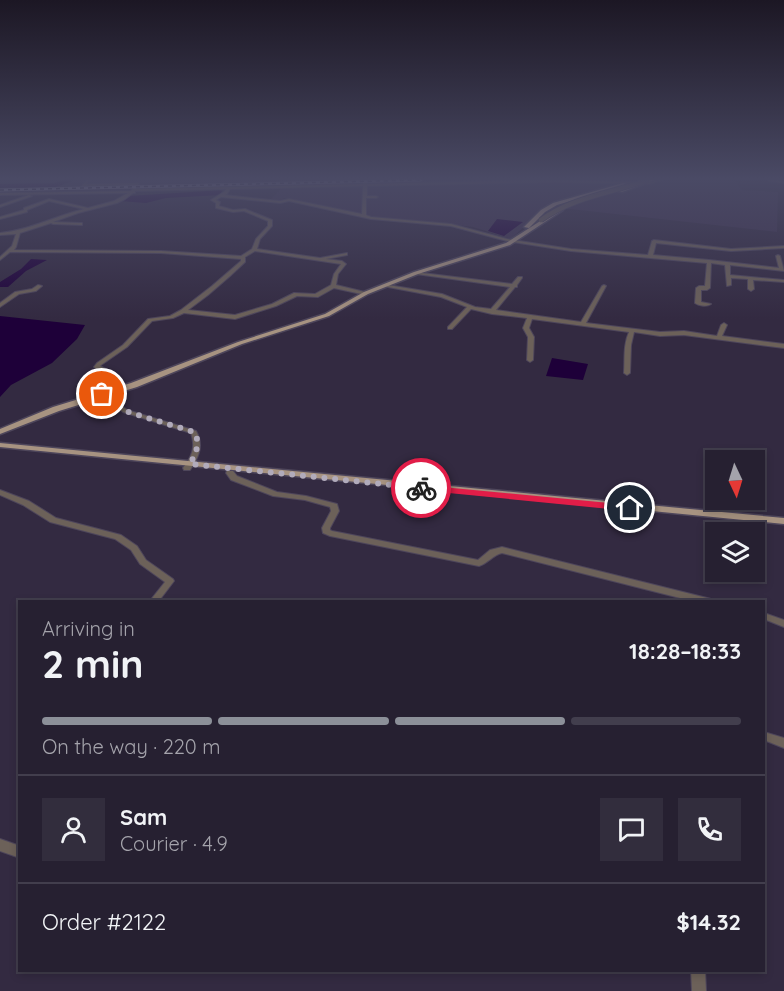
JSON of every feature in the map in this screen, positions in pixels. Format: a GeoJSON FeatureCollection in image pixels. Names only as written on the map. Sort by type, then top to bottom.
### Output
{"type":"FeatureCollection","features":[{"type":"Feature","properties":{"kind":"main road"},"geometry":{"type":"LineString","coordinates":[[0,432],[18,423],[80,401],[134,385],[240,343],[327,315],[366,293],[416,273],[490,251],[516,240],[532,226]]}},
{"type":"Feature","properties":{"kind":"main road"},"geometry":{"type":"LineString","coordinates":[[0,445],[189,466],[230,473],[784,524]]}},
{"type":"Feature","properties":{"kind":"main road"},"geometry":{"type":"LineString","coordinates":[[0,450],[189,466],[784,524]]}},
{"type":"Feature","properties":{"kind":"street"},"geometry":{"type":"LineString","coordinates":[[0,234],[18,233],[40,226]]}},
{"type":"Feature","properties":{"kind":"street"},"geometry":{"type":"LineString","coordinates":[[80,401],[80,398],[110,376],[98,365],[125,346],[150,320],[171,317],[183,311],[207,291],[217,287],[243,261],[243,258],[254,250],[258,239],[270,226]]}},
{"type":"Feature","properties":{"kind":"street"},"geometry":{"type":"LineString","coordinates":[[456,226],[571,250],[709,261],[783,270]]}},
{"type":"Feature","properties":{"kind":"street"},"geometry":{"type":"LineString","coordinates":[[0,259],[10,251],[18,233]]}},
{"type":"Feature","properties":{"kind":"street"},"geometry":{"type":"LineString","coordinates":[[650,256],[654,241],[731,250],[784,248]]}},
{"type":"Feature","properties":{"kind":"street"},"geometry":{"type":"LineString","coordinates":[[254,250],[340,261],[344,264],[336,274],[333,286]]}},
{"type":"Feature","properties":{"kind":"street"},"geometry":{"type":"LineString","coordinates":[[10,251],[161,252],[243,258]]}},
{"type":"Feature","properties":{"kind":"street"},"geometry":{"type":"LineString","coordinates":[[320,259],[335,251],[345,254]]}},
{"type":"Feature","properties":{"kind":"street"},"geometry":{"type":"LineString","coordinates":[[777,256],[783,270]]}},
{"type":"Feature","properties":{"kind":"street"},"geometry":{"type":"LineString","coordinates":[[708,304],[698,303],[699,288],[707,288],[709,261]]}},
{"type":"Feature","properties":{"kind":"street"},"geometry":{"type":"LineString","coordinates":[[727,263],[729,285]]}},
{"type":"Feature","properties":{"kind":"street"},"geometry":{"type":"LineString","coordinates":[[416,273],[515,286]]}},
{"type":"Feature","properties":{"kind":"street"},"geometry":{"type":"LineString","coordinates":[[728,276],[784,281]]}},
{"type":"Feature","properties":{"kind":"street"},"geometry":{"type":"LineString","coordinates":[[492,312],[520,278]]}},
{"type":"Feature","properties":{"kind":"street"},"geometry":{"type":"LineString","coordinates":[[750,278],[751,289]]}},
{"type":"Feature","properties":{"kind":"street"},"geometry":{"type":"LineString","coordinates":[[0,305],[17,293],[34,290],[40,286]]}},
{"type":"Feature","properties":{"kind":"street"},"geometry":{"type":"LineString","coordinates":[[183,311],[236,317],[274,305],[296,294],[316,296],[333,286],[366,293]]}},
{"type":"Feature","properties":{"kind":"street"},"geometry":{"type":"LineString","coordinates":[[388,286],[442,296],[470,307],[492,312],[660,334],[684,333],[784,346]]}},
{"type":"Feature","properties":{"kind":"street"},"geometry":{"type":"LineString","coordinates":[[583,323],[604,286]]}},
{"type":"Feature","properties":{"kind":"street"},"geometry":{"type":"LineString","coordinates":[[450,328],[470,307]]}},
{"type":"Feature","properties":{"kind":"street"},"geometry":{"type":"LineString","coordinates":[[530,317],[526,327],[531,337],[530,360]]}},
{"type":"Feature","properties":{"kind":"street"},"geometry":{"type":"LineString","coordinates":[[719,338],[724,325]]}},
{"type":"Feature","properties":{"kind":"street"},"geometry":{"type":"LineString","coordinates":[[627,373],[629,336],[633,330]]}},
{"type":"Feature","properties":{"kind":"street"},"geometry":{"type":"LineString","coordinates":[[102,394],[125,411],[194,432],[198,438],[197,445],[189,466]]}},
{"type":"Feature","properties":{"kind":"street"},"geometry":{"type":"LineString","coordinates":[[230,473],[234,478],[276,494],[306,498],[334,506],[335,511],[326,528],[326,531],[330,533],[478,563],[493,552],[502,549],[703,600]]}},
{"type":"Feature","properties":{"kind":"street"},"geometry":{"type":"LineString","coordinates":[[0,492],[26,502],[52,520],[118,537],[134,548],[143,562],[170,581],[155,600]]}},
{"type":"Feature","properties":{"kind":"street"},"geometry":{"type":"LineString","coordinates":[[765,616],[784,624]]}},
{"type":"Feature","properties":{"kind":"street"},"geometry":{"type":"LineString","coordinates":[[765,736],[784,743]]}},
{"type":"Feature","properties":{"kind":"street"},"geometry":{"type":"LineString","coordinates":[[0,845],[18,851]]}},
{"type":"Feature","properties":{"kind":"street"},"geometry":{"type":"LineString","coordinates":[[698,972],[699,991]]}},
{"type":"Feature","properties":{"kind":"shaded area"},"geometry":{"type":"Polygon","coordinates":[[[466,226],[525,226],[511,239],[466,226]]]}},
{"type":"Feature","properties":{"kind":"shaded area"},"geometry":{"type":"Polygon","coordinates":[[[492,226],[517,226],[504,236],[488,231],[492,226]]]}},
{"type":"Feature","properties":{"kind":"shaded area"},"geometry":{"type":"Polygon","coordinates":[[[725,226],[777,226],[777,232],[725,226]]]}},
{"type":"Feature","properties":{"kind":"shaded area"},"geometry":{"type":"Polygon","coordinates":[[[31,259],[47,260],[26,271],[8,287],[0,287],[0,282],[21,269],[31,259]]]}},
{"type":"Feature","properties":{"kind":"shaded area"},"geometry":{"type":"Polygon","coordinates":[[[0,316],[85,325],[77,339],[52,363],[11,385],[0,397],[0,316]]]}},
{"type":"Feature","properties":{"kind":"shaded area"},"geometry":{"type":"Polygon","coordinates":[[[552,358],[588,364],[583,380],[546,376],[552,358]]]}},
{"type":"Feature","properties":{"kind":"way so far"},"geometry":{"type":"LineString","coordinates":[[102,394],[125,411],[194,432],[198,438],[196,453],[190,464],[421,488]]}},
{"type":"Feature","properties":{"kind":"route"},"geometry":{"type":"LineString","coordinates":[[421,488],[630,508]]}}]}
